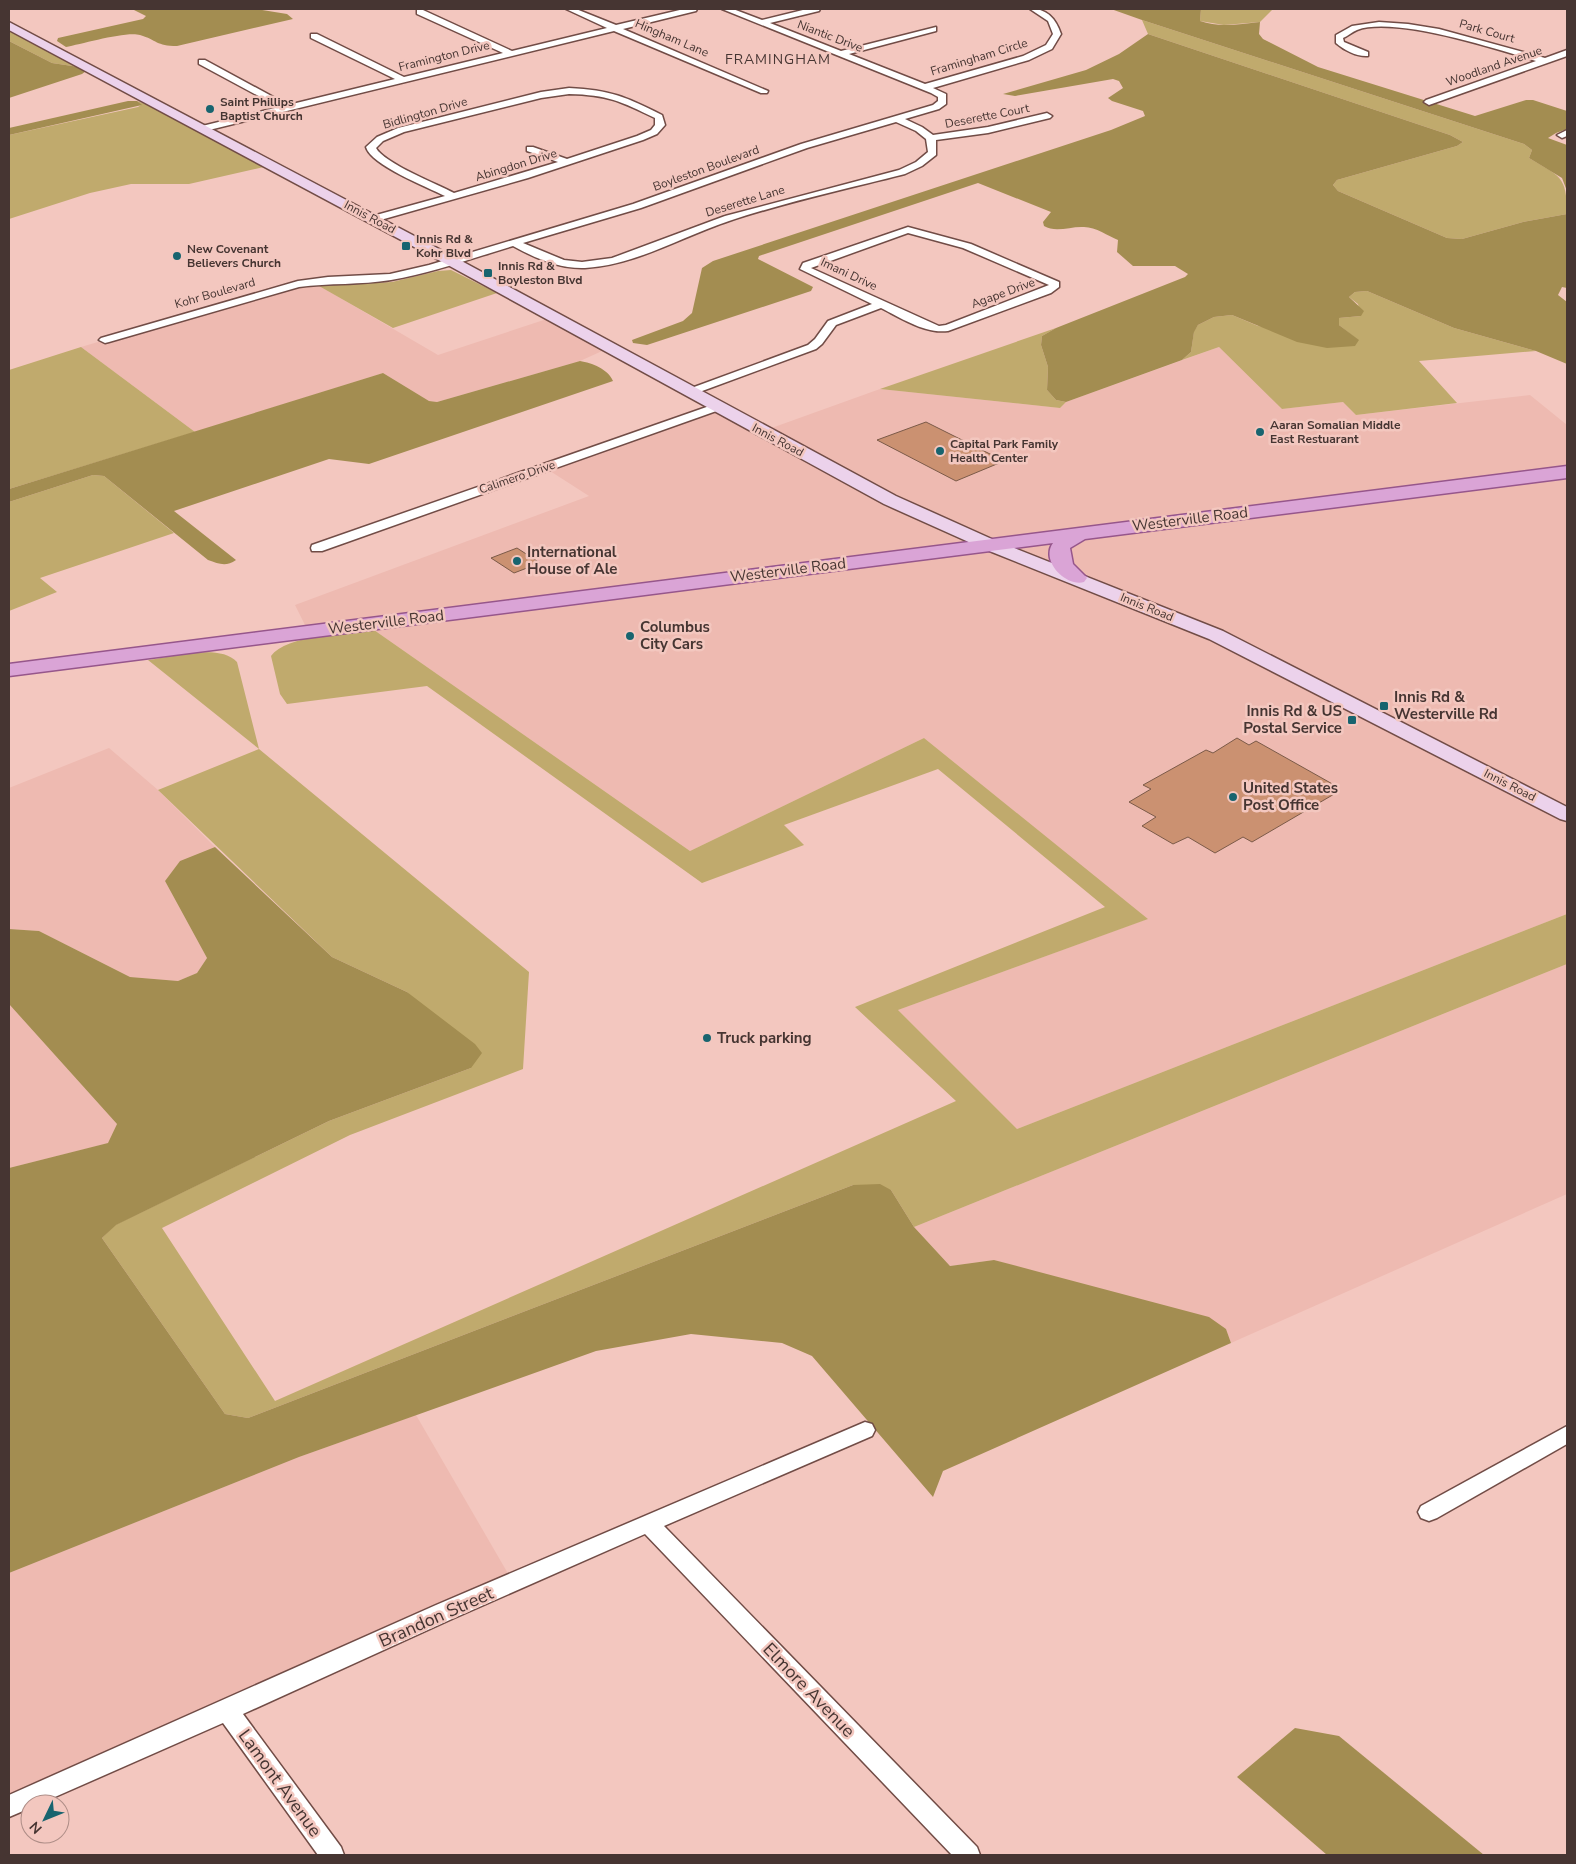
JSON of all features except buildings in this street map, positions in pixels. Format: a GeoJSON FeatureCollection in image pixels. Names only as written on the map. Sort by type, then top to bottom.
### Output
{"type":"FeatureCollection","features":[{"type":"Feature","properties":{"kind":"main road","name":"Innis Road"},"geometry":{"type":"LineString","coordinates":[[9,24],[451,261],[890,500],[988,544],[1216,635],[1567,815]]}},
{"type":"Feature","properties":{"kind":"main road","name":"Westerville Road"},"geometry":{"type":"LineString","coordinates":[[9,670],[988,544],[1567,472]]}},
{"type":"Feature","properties":{"kind":"main road"},"geometry":{"type":"LineString","coordinates":[[1077,578],[1063,567],[1059,559],[1060,547],[1067,540],[1082,533]]}},
{"type":"Feature","properties":{"kind":"street","name":"Hingham Lane"},"geometry":{"type":"LineString","coordinates":[[570,9],[764,91]]}},
{"type":"Feature","properties":{"kind":"street","name":"Framington Drive"},"geometry":{"type":"LineString","coordinates":[[202,129],[692,9]]}},
{"type":"Feature","properties":{"kind":"street","name":"Niantic Drive"},"geometry":{"type":"LineString","coordinates":[[726,9],[926,87]]}},
{"type":"Feature","properties":{"kind":"street"},"geometry":{"type":"LineString","coordinates":[[762,23],[816,9]]}},
{"type":"Feature","properties":{"kind":"street","name":"Framingham Circle"},"geometry":{"type":"LineString","coordinates":[[926,87],[1026,58],[1049,47],[1057,34],[1052,20],[1034,9]]}},
{"type":"Feature","properties":{"kind":"street"},"geometry":{"type":"LineString","coordinates":[[420,12],[510,53]]}},
{"type":"Feature","properties":{"kind":"street","name":"Park Court"},"geometry":{"type":"LineString","coordinates":[[1365,54],[1340,43],[1339,37],[1350,29],[1369,26],[1400,26],[1438,31],[1468,38],[1545,61]]}},
{"type":"Feature","properties":{"kind":"street"},"geometry":{"type":"LineString","coordinates":[[841,54],[933,29]]}},
{"type":"Feature","properties":{"kind":"street"},"geometry":{"type":"LineString","coordinates":[[314,36],[402,79]]}},
{"type":"Feature","properties":{"kind":"street","name":"Woodland Avenue"},"geometry":{"type":"LineString","coordinates":[[1429,102],[1567,53]]}},
{"type":"Feature","properties":{"kind":"street"},"geometry":{"type":"LineString","coordinates":[[202,62],[287,108]]}},
{"type":"Feature","properties":{"kind":"street","name":"Boyleston Boulevard"},"geometry":{"type":"LineString","coordinates":[[451,261],[637,206],[804,146],[936,107],[943,102],[942,96],[926,87]]}},
{"type":"Feature","properties":{"kind":"street","name":"Abingdon Drive"},"geometry":{"type":"LineString","coordinates":[[373,219],[566,162],[654,132],[660,125],[659,117],[621,98],[583,90]]}},
{"type":"Feature","properties":{"kind":"street","name":"Bidlington Drive"},"geometry":{"type":"LineString","coordinates":[[453,196],[383,161],[372,151],[371,147],[380,139],[401,130],[541,95],[583,90]]}},
{"type":"Feature","properties":{"kind":"street","name":"Deserette Court"},"geometry":{"type":"LineString","coordinates":[[931,138],[988,130],[1047,116]]}},
{"type":"Feature","properties":{"kind":"street"},"geometry":{"type":"LineString","coordinates":[[898,119],[919,129],[931,138]]}},
{"type":"Feature","properties":{"kind":"street","name":"Deserette Lane"},"geometry":{"type":"LineString","coordinates":[[514,243],[548,259],[573,265],[608,262],[629,256],[704,226],[765,207],[902,172],[919,164],[933,153],[931,138]]}},
{"type":"Feature","properties":{"kind":"street"},"geometry":{"type":"LineString","coordinates":[[530,148],[566,162]]}},
{"type":"Feature","properties":{"kind":"street","name":"Imani Drive"},"geometry":{"type":"LineString","coordinates":[[882,304],[806,269],[807,265],[908,230],[923,234]]}},
{"type":"Feature","properties":{"kind":"street","name":"Agape Drive"},"geometry":{"type":"LineString","coordinates":[[882,304],[928,326],[939,329],[948,328],[1054,287],[1055,284],[1052,281],[967,246],[923,234]]}},
{"type":"Feature","properties":{"kind":"street","name":"Kohr Boulevard"},"geometry":{"type":"LineString","coordinates":[[105,340],[298,284],[328,280],[390,277],[451,261]]}},
{"type":"Feature","properties":{"kind":"street","name":"Imani Drive"},"geometry":{"type":"LineString","coordinates":[[690,392],[812,347],[820,342],[827,327],[832,323],[882,304]]}},
{"type":"Feature","properties":{"kind":"street","name":"Calimero Drive"},"geometry":{"type":"LineString","coordinates":[[317,548],[718,407]]}},
{"type":"Feature","properties":{"kind":"street","name":"Brandon Street"},"geometry":{"type":"LineString","coordinates":[[9,1806],[228,1710],[444,1612],[864,1430]]}},
{"type":"Feature","properties":{"kind":"street"},"geometry":{"type":"LineString","coordinates":[[1429,1512],[1567,1434]]}},
{"type":"Feature","properties":{"kind":"street","name":"Elmore Avenue"},"geometry":{"type":"LineString","coordinates":[[649,1524],[968,1855]]}},
{"type":"Feature","properties":{"kind":"street","name":"Lamont Avenue"},"geometry":{"type":"LineString","coordinates":[[228,1710],[332,1855]]}},
{"type":"Feature","properties":{"kind":"shaded area"},"geometry":{"type":"Polygon","coordinates":[[[132,9],[256,9],[287,14],[293,19],[177,46],[165,45],[133,34],[66,47],[57,41],[58,38],[143,19],[146,16],[132,9]]]}},
{"type":"Feature","properties":{"kind":"shaded area"},"geometry":{"type":"Polygon","coordinates":[[[1111,9],[1201,9],[1200,21],[1207,23],[1230,25],[1260,22],[1259,34],[1263,39],[1318,67],[1475,116],[1526,100],[1533,100],[1567,111],[1567,129],[1548,138],[1567,145],[1567,191],[1562,178],[1529,158],[1532,150],[1524,144],[1111,9]]]}},
{"type":"Feature","properties":{"kind":"shaded area"},"geometry":{"type":"Polygon","coordinates":[[[1201,9],[1273,9],[1260,22],[1224,25],[1200,21],[1201,9]]]}},
{"type":"Feature","properties":{"kind":"shaded area"},"geometry":{"type":"Polygon","coordinates":[[[1142,20],[1524,144],[1532,150],[1529,158],[1560,178],[1567,201],[1567,214],[1523,222],[1462,239],[1447,238],[1338,191],[1333,185],[1337,180],[1457,146],[1463,142],[1450,135],[1148,34],[1142,20]]]}},
{"type":"Feature","properties":{"kind":"shaded area"},"geometry":{"type":"Polygon","coordinates":[[[9,29],[79,67],[52,63],[9,41],[9,29]]]}},
{"type":"Feature","properties":{"kind":"shaded area"},"geometry":{"type":"Polygon","coordinates":[[[1148,34],[1450,135],[1463,142],[1457,146],[1337,180],[1333,185],[1338,191],[1447,238],[1462,239],[1523,222],[1567,214],[1567,288],[1562,287],[1558,295],[1567,302],[1567,364],[1536,351],[1454,328],[1367,291],[1355,292],[1349,297],[1364,311],[1361,316],[1339,318],[1339,325],[1359,340],[1355,346],[1327,348],[1297,342],[1232,315],[1214,317],[1198,325],[1194,332],[1191,352],[1182,360],[1066,402],[1056,400],[1047,390],[1048,367],[1041,345],[1042,336],[1056,328],[1185,277],[1188,274],[1175,266],[1133,266],[1117,252],[1118,240],[1088,227],[1053,229],[1044,226],[1043,222],[1051,212],[978,183],[759,256],[758,259],[813,287],[811,291],[647,345],[633,343],[632,340],[683,321],[692,313],[702,268],[713,261],[1111,130],[1145,116],[1143,111],[1108,98],[1123,88],[1119,81],[1113,79],[1015,96],[1003,94],[1086,70],[1119,54],[1148,34]]]}},
{"type":"Feature","properties":{"kind":"shaded area"},"geometry":{"type":"Polygon","coordinates":[[[9,41],[52,63],[79,67],[86,71],[82,74],[9,98],[9,41]]]}},
{"type":"Feature","properties":{"kind":"shaded area"},"geometry":{"type":"Polygon","coordinates":[[[128,101],[137,101],[142,105],[9,135],[9,128],[128,101]]]}},
{"type":"Feature","properties":{"kind":"shaded area"},"geometry":{"type":"Polygon","coordinates":[[[137,101],[151,106],[264,167],[189,184],[131,184],[90,193],[9,219],[9,135],[138,107],[141,105],[137,101]]]}},
{"type":"Feature","properties":{"kind":"shaded area"},"geometry":{"type":"Polygon","coordinates":[[[451,270],[497,293],[393,328],[319,286],[392,282],[438,271],[451,270]]]}},
{"type":"Feature","properties":{"kind":"shaded area"},"geometry":{"type":"Polygon","coordinates":[[[311,281],[438,355],[556,316],[611,347],[580,361],[437,402],[429,401],[383,373],[195,432],[81,347],[287,286],[311,281]]]}},
{"type":"Feature","properties":{"kind":"shaded area"},"geometry":{"type":"Polygon","coordinates":[[[1367,291],[1454,328],[1536,351],[1419,361],[1457,403],[1356,415],[1343,402],[1282,409],[1219,347],[1182,360],[1191,352],[1194,331],[1198,325],[1214,317],[1232,315],[1258,326],[1358,340],[1339,325],[1339,318],[1361,316],[1358,304],[1349,297],[1355,292],[1367,291]]]}},
{"type":"Feature","properties":{"kind":"shaded area"},"geometry":{"type":"Polygon","coordinates":[[[1056,328],[1042,336],[1041,345],[1048,367],[1047,390],[1056,400],[1066,402],[1060,408],[880,389],[1056,328]]]}},
{"type":"Feature","properties":{"kind":"shaded area"},"geometry":{"type":"Polygon","coordinates":[[[81,347],[195,432],[9,489],[9,370],[81,347]]]}},
{"type":"Feature","properties":{"kind":"shaded area"},"geometry":{"type":"Polygon","coordinates":[[[1219,347],[1282,409],[1343,402],[1356,415],[1530,395],[1567,425],[1567,914],[1017,1129],[898,1010],[1147,919],[924,738],[690,851],[374,630],[312,639],[295,605],[589,496],[550,471],[725,408],[766,430],[880,389],[1060,408],[1066,402],[1219,347]]]}},
{"type":"Feature","properties":{"kind":"shaded area"},"geometry":{"type":"Polygon","coordinates":[[[580,361],[599,367],[613,381],[369,464],[329,459],[174,511],[236,560],[229,564],[219,564],[208,560],[104,476],[93,475],[9,502],[9,489],[383,373],[429,401],[437,402],[580,361]]]}},
{"type":"Feature","properties":{"kind":"shaded area"},"geometry":{"type":"Polygon","coordinates":[[[93,475],[104,476],[174,533],[40,578],[57,592],[9,611],[9,502],[93,475]]]}},
{"type":"Feature","properties":{"kind":"shaded area"},"geometry":{"type":"Polygon","coordinates":[[[374,630],[690,851],[924,738],[1148,919],[898,1010],[1017,1129],[1567,914],[1567,964],[914,1227],[891,1190],[853,1185],[248,1418],[225,1414],[102,1238],[115,1225],[329,1121],[471,1068],[407,992],[332,957],[158,790],[259,749],[529,972],[523,1069],[350,1135],[162,1228],[275,1401],[956,1101],[855,1007],[1105,907],[938,769],[784,825],[804,845],[702,883],[427,686],[287,704],[280,694],[271,656],[279,649],[304,639],[374,630]]]}},
{"type":"Feature","properties":{"kind":"shaded area"},"geometry":{"type":"Polygon","coordinates":[[[208,652],[229,656],[237,662],[259,749],[148,660],[208,652]]]}},
{"type":"Feature","properties":{"kind":"shaded area"},"geometry":{"type":"Polygon","coordinates":[[[109,748],[158,790],[215,847],[180,861],[165,881],[207,958],[197,973],[178,981],[130,977],[39,931],[9,929],[9,788],[109,748]]]}},
{"type":"Feature","properties":{"kind":"shaded area"},"geometry":{"type":"Polygon","coordinates":[[[215,847],[332,957],[407,992],[475,1044],[482,1053],[471,1068],[329,1121],[116,1225],[102,1238],[225,1414],[248,1418],[853,1185],[880,1184],[891,1190],[914,1227],[950,1266],[994,1260],[1209,1317],[1226,1329],[1231,1343],[943,1471],[933,1497],[812,1356],[782,1343],[691,1334],[596,1351],[299,1457],[9,1573],[9,1168],[108,1143],[117,1124],[9,1004],[9,929],[39,931],[130,977],[178,981],[197,973],[207,958],[165,881],[180,861],[215,847]]]}},
{"type":"Feature","properties":{"kind":"shaded area"},"geometry":{"type":"Polygon","coordinates":[[[1567,964],[1567,1194],[1231,1343],[1226,1329],[994,1260],[950,1266],[914,1227],[1567,964]]]}},
{"type":"Feature","properties":{"kind":"shaded area"},"geometry":{"type":"Polygon","coordinates":[[[9,1004],[117,1124],[109,1143],[9,1168],[9,1004]]]}},
{"type":"Feature","properties":{"kind":"shaded area"},"geometry":{"type":"Polygon","coordinates":[[[416,1415],[517,1589],[37,1794],[20,1794],[20,1801],[9,1806],[9,1573],[299,1457],[416,1415]]]}},
{"type":"Feature","properties":{"kind":"shaded area"},"geometry":{"type":"Polygon","coordinates":[[[1295,1728],[1339,1736],[1484,1855],[1327,1855],[1237,1777],[1295,1728]]]}},
{"type":"Feature","properties":{"kind":"place","name":"Saint Phillips Baptist Church"},"geometry":{"type":"Point","coordinates":[210,109]}},
{"type":"Feature","properties":{"kind":"place","name":"Innis Rd & Kohr Blvd"},"geometry":{"type":"Point","coordinates":[406,246]}},
{"type":"Feature","properties":{"kind":"place","name":"New Covenant Believers Church"},"geometry":{"type":"Point","coordinates":[177,256]}},
{"type":"Feature","properties":{"kind":"place","name":"Innis Rd & Boyleston Blvd"},"geometry":{"type":"Point","coordinates":[488,273]}},
{"type":"Feature","properties":{"kind":"place","name":"Aaran Somalian Middle East Restuarant"},"geometry":{"type":"Point","coordinates":[1260,432]}},
{"type":"Feature","properties":{"kind":"place","name":"Capital Park Family Health Center"},"geometry":{"type":"Point","coordinates":[940,451]}},
{"type":"Feature","properties":{"kind":"place","name":"International House of Ale"},"geometry":{"type":"Point","coordinates":[517,561]}},
{"type":"Feature","properties":{"kind":"place","name":"Columbus City Cars"},"geometry":{"type":"Point","coordinates":[630,636]}},
{"type":"Feature","properties":{"kind":"place","name":"Innis Rd & Westerville Rd"},"geometry":{"type":"Point","coordinates":[1384,706]}},
{"type":"Feature","properties":{"kind":"place","name":"Innis Rd & US Postal Service"},"geometry":{"type":"Point","coordinates":[1352,720]}},
{"type":"Feature","properties":{"kind":"place","name":"United States Post Office"},"geometry":{"type":"Point","coordinates":[1233,797]}},
{"type":"Feature","properties":{"kind":"place","name":"Truck parking"},"geometry":{"type":"Point","coordinates":[707,1038]}},
{"type":"Feature","properties":{"kind":"district","name":"FRAMINGHAM"},"geometry":{"type":"Point","coordinates":[778,59]}}]}
